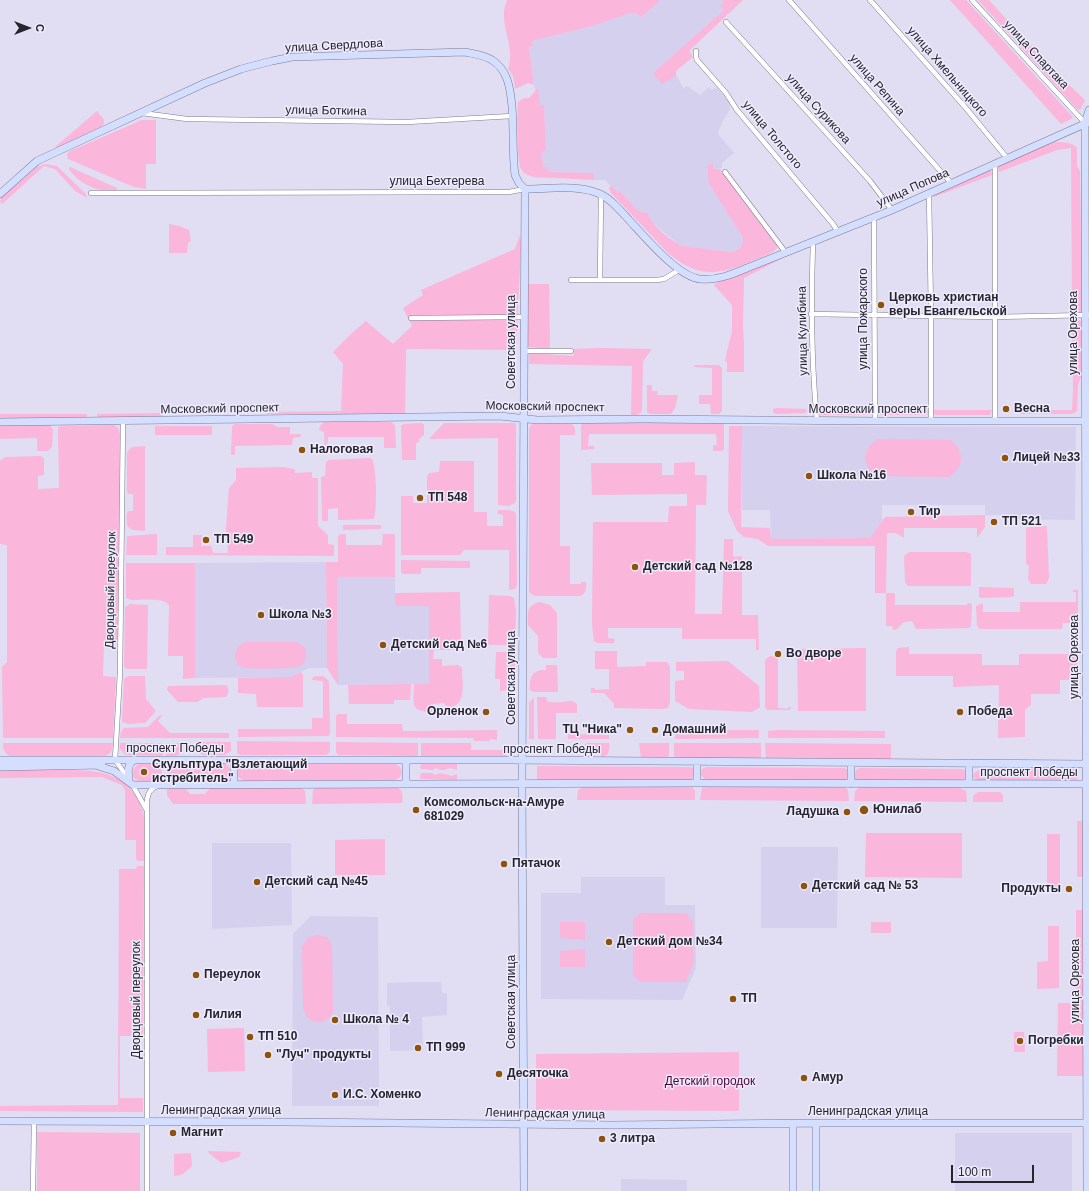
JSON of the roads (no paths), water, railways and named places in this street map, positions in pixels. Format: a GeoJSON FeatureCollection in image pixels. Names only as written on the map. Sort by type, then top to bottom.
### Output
{"type":"FeatureCollection","features":[{"type":"Feature","properties":{"kind":"street","name":"улица Репина"},"geometry":{"type":"LineString","coordinates":[[789,0],[951,184]]}},
{"type":"Feature","properties":{"kind":"street","name":"улица Хмельницкого"},"geometry":{"type":"LineString","coordinates":[[870,0],[965,107],[1007,158]]}},
{"type":"Feature","properties":{"kind":"street","name":"улица Спартака"},"geometry":{"type":"LineString","coordinates":[[972,0],[1087,122]]}},
{"type":"Feature","properties":{"kind":"street","name":"улица Сурикова"},"geometry":{"type":"LineString","coordinates":[[726,22],[870,181],[892,210]]}},
{"type":"Feature","properties":{"kind":"street","name":"улица Толстого"},"geometry":{"type":"LineString","coordinates":[[696,51],[697,60],[726,93],[737,110],[828,218],[838,232]]}},
{"type":"Feature","properties":{"kind":"street","name":"улица Свердлова"},"geometry":{"type":"LineString","coordinates":[[0,194],[37,162],[204,83],[241,69],[279,60],[312,56],[465,52],[480,55],[491,60],[501,68],[506,78],[511,96],[515,175],[519,183],[525,189]]}},
{"type":"Feature","properties":{"kind":"street","name":"улица Орехова"},"geometry":{"type":"LineString","coordinates":[[1087,1191],[1087,122],[1089,110]]}},
{"type":"Feature","properties":{"kind":"street","name":"улица Боткина"},"geometry":{"type":"LineString","coordinates":[[141,112],[187,119],[407,122],[512,116]]}},
{"type":"Feature","properties":{"kind":"street","name":"улица Попова"},"geometry":{"type":"LineString","coordinates":[[679,270],[699,280],[707,280],[728,275],[892,210],[1087,122]]}},
{"type":"Feature","properties":{"kind":"street"},"geometry":{"type":"LineString","coordinates":[[995,164],[995,421]]}},
{"type":"Feature","properties":{"kind":"street"},"geometry":{"type":"LineString","coordinates":[[725,172],[786,253]]}},
{"type":"Feature","properties":{"kind":"street","name":"улица Бехтерева"},"geometry":{"type":"LineString","coordinates":[[91,193],[509,192],[525,189],[572,189],[593,191],[602,194]]}},
{"type":"Feature","properties":{"kind":"street","name":"Советская улица"},"geometry":{"type":"LineString","coordinates":[[524,1191],[522,761],[525,189]]}},
{"type":"Feature","properties":{"kind":"street"},"geometry":{"type":"LineString","coordinates":[[929,193],[931,421]]}},
{"type":"Feature","properties":{"kind":"street"},"geometry":{"type":"LineString","coordinates":[[571,280],[657,280],[664,279],[679,270],[621,211],[602,194]]}},
{"type":"Feature","properties":{"kind":"street"},"geometry":{"type":"LineString","coordinates":[[600,280],[602,194]]}},
{"type":"Feature","properties":{"kind":"street","name":"улица Пожарского"},"geometry":{"type":"LineString","coordinates":[[874,217],[875,421]]}},
{"type":"Feature","properties":{"kind":"street","name":"улица Кулибина"},"geometry":{"type":"LineString","coordinates":[[813,242],[811,314],[813,378],[817,420]]}},
{"type":"Feature","properties":{"kind":"street"},"geometry":{"type":"LineString","coordinates":[[811,314],[994,317],[1087,315]]}},
{"type":"Feature","properties":{"kind":"street"},"geometry":{"type":"LineString","coordinates":[[410,318],[524,317]]}},
{"type":"Feature","properties":{"kind":"street"},"geometry":{"type":"LineString","coordinates":[[523,351],[572,351]]}},
{"type":"Feature","properties":{"kind":"street","name":"Московский проспект"},"geometry":{"type":"LineString","coordinates":[[0,422],[123,422],[263,418],[493,416],[537,420],[651,419],[1087,421]]}},
{"type":"Feature","properties":{"kind":"street","name":"Дворцовый переулок"},"geometry":{"type":"LineString","coordinates":[[115,760],[120,672],[123,422]]}},
{"type":"Feature","properties":{"kind":"street","name":"проспект Победы"},"geometry":{"type":"LineString","coordinates":[[115,760],[108,764],[98,766],[0,767],[0,760],[115,760],[134,760],[234,760],[406,760],[1088,764]]}},
{"type":"Feature","properties":{"kind":"street","name":"проспект Победы"},"geometry":{"type":"LineString","coordinates":[[115,760],[131,782]]}},
{"type":"Feature","properties":{"kind":"street"},"geometry":{"type":"LineString","coordinates":[[131,782],[128,769],[130,763],[134,760]]}},
{"type":"Feature","properties":{"kind":"street","name":"проспект Победы"},"geometry":{"type":"LineString","coordinates":[[234,760],[234,785]]}},
{"type":"Feature","properties":{"kind":"street"},"geometry":{"type":"LineString","coordinates":[[406,760],[406,784]]}},
{"type":"Feature","properties":{"kind":"street"},"geometry":{"type":"LineString","coordinates":[[697,783],[698,762]]}},
{"type":"Feature","properties":{"kind":"street"},"geometry":{"type":"LineString","coordinates":[[851,763],[851,784]]}},
{"type":"Feature","properties":{"kind":"street","name":"проспект Победы"},"geometry":{"type":"LineString","coordinates":[[968,784],[969,764]]}},
{"type":"Feature","properties":{"kind":"street","name":"проспект Победы"},"geometry":{"type":"LineString","coordinates":[[98,766],[114,771],[131,782],[159,785],[697,783],[1088,784]]}},
{"type":"Feature","properties":{"kind":"street","name":"Дворцовый переулок"},"geometry":{"type":"LineString","coordinates":[[131,782],[147,810]]}},
{"type":"Feature","properties":{"kind":"street","name":"Дворцовый переулок"},"geometry":{"type":"LineString","coordinates":[[147,1191],[147,810],[148,794],[152,788],[159,785]]}},
{"type":"Feature","properties":{"kind":"street","name":"Ленинградская улица"},"geometry":{"type":"LineString","coordinates":[[0,1121],[627,1125],[1088,1123]]}},
{"type":"Feature","properties":{"kind":"street"},"geometry":{"type":"LineString","coordinates":[[33,1191],[34,1121]]}},
{"type":"Feature","properties":{"kind":"street"},"geometry":{"type":"LineString","coordinates":[[816,1123],[816,1191]]}},
{"type":"Feature","properties":{"kind":"street"},"geometry":{"type":"LineString","coordinates":[[793,1124],[793,1191]]}},
{"type":"Feature","properties":{"kind":"place","name":"Церковь христиан веры Евангельской"},"geometry":{"type":"Point","coordinates":[881,305]}},
{"type":"Feature","properties":{"kind":"place","name":"Весна"},"geometry":{"type":"Point","coordinates":[1006,409]}},
{"type":"Feature","properties":{"kind":"place","name":"Налоговая"},"geometry":{"type":"Point","coordinates":[302,450]}},
{"type":"Feature","properties":{"kind":"place","name":"Лицей №33"},"geometry":{"type":"Point","coordinates":[1005,458]}},
{"type":"Feature","properties":{"kind":"place","name":"Школа №16"},"geometry":{"type":"Point","coordinates":[809,476]}},
{"type":"Feature","properties":{"kind":"place","name":"ТП 548"},"geometry":{"type":"Point","coordinates":[420,498]}},
{"type":"Feature","properties":{"kind":"place","name":"Тир"},"geometry":{"type":"Point","coordinates":[911,512]}},
{"type":"Feature","properties":{"kind":"place","name":"ТП 521"},"geometry":{"type":"Point","coordinates":[994,522]}},
{"type":"Feature","properties":{"kind":"place","name":"ТП 549"},"geometry":{"type":"Point","coordinates":[206,540]}},
{"type":"Feature","properties":{"kind":"place","name":"Детский сад №128"},"geometry":{"type":"Point","coordinates":[635,567]}},
{"type":"Feature","properties":{"kind":"place","name":"Школа №3"},"geometry":{"type":"Point","coordinates":[261,615]}},
{"type":"Feature","properties":{"kind":"place","name":"Детский сад №6"},"geometry":{"type":"Point","coordinates":[383,645]}},
{"type":"Feature","properties":{"kind":"place","name":"Во дворе"},"geometry":{"type":"Point","coordinates":[778,654]}},
{"type":"Feature","properties":{"kind":"place","name":"Орленок"},"geometry":{"type":"Point","coordinates":[486,712]}},
{"type":"Feature","properties":{"kind":"place","name":"Победа"},"geometry":{"type":"Point","coordinates":[960,712]}},
{"type":"Feature","properties":{"kind":"place","name":"ТЦ \"Ника\""},"geometry":{"type":"Point","coordinates":[630,730]}},
{"type":"Feature","properties":{"kind":"place","name":"Домашний"},"geometry":{"type":"Point","coordinates":[655,730]}},
{"type":"Feature","properties":{"kind":"place","name":"Скульптура \"Взлетающий истребитель\""},"geometry":{"type":"Point","coordinates":[144,772]}},
{"type":"Feature","properties":{"kind":"place","name":"Комсомольск-на-Амуре 681029"},"geometry":{"type":"Point","coordinates":[416,810]}},
{"type":"Feature","properties":{"kind":"place","name":"Юнилаб"},"geometry":{"type":"Point","coordinates":[864,810]}},
{"type":"Feature","properties":{"kind":"place","name":"Ладушка"},"geometry":{"type":"Point","coordinates":[847,812]}},
{"type":"Feature","properties":{"kind":"place","name":"Пятачок"},"geometry":{"type":"Point","coordinates":[504,864]}},
{"type":"Feature","properties":{"kind":"place","name":"Детский сад №45"},"geometry":{"type":"Point","coordinates":[257,882]}},
{"type":"Feature","properties":{"kind":"place","name":"Детский сад № 53"},"geometry":{"type":"Point","coordinates":[804,886]}},
{"type":"Feature","properties":{"kind":"place","name":"Продукты"},"geometry":{"type":"Point","coordinates":[1069,889]}},
{"type":"Feature","properties":{"kind":"place","name":"Детский дом №34"},"geometry":{"type":"Point","coordinates":[609,942]}},
{"type":"Feature","properties":{"kind":"place","name":"Переулок"},"geometry":{"type":"Point","coordinates":[196,975]}},
{"type":"Feature","properties":{"kind":"place","name":"ТП"},"geometry":{"type":"Point","coordinates":[733,999]}},
{"type":"Feature","properties":{"kind":"place","name":"Лилия"},"geometry":{"type":"Point","coordinates":[196,1015]}},
{"type":"Feature","properties":{"kind":"place","name":"Школа № 4"},"geometry":{"type":"Point","coordinates":[335,1020]}},
{"type":"Feature","properties":{"kind":"place","name":"ТП 510"},"geometry":{"type":"Point","coordinates":[250,1037]}},
{"type":"Feature","properties":{"kind":"place","name":"Погребки"},"geometry":{"type":"Point","coordinates":[1020,1041]}},
{"type":"Feature","properties":{"kind":"place","name":"ТП 999"},"geometry":{"type":"Point","coordinates":[418,1048]}},
{"type":"Feature","properties":{"kind":"place","name":"\"Луч\" продукты"},"geometry":{"type":"Point","coordinates":[268,1055]}},
{"type":"Feature","properties":{"kind":"place","name":"Десяточка"},"geometry":{"type":"Point","coordinates":[499,1074]}},
{"type":"Feature","properties":{"kind":"place","name":"Амур"},"geometry":{"type":"Point","coordinates":[804,1078]}},
{"type":"Feature","properties":{"kind":"place","name":"И.С. Хоменко"},"geometry":{"type":"Point","coordinates":[335,1095]}},
{"type":"Feature","properties":{"kind":"place","name":"Магнит"},"geometry":{"type":"Point","coordinates":[173,1133]}},
{"type":"Feature","properties":{"kind":"place","name":"3 литра"},"geometry":{"type":"Point","coordinates":[602,1139]}},
{"type":"Feature","properties":{"kind":"park label","name":"Детский городок"},"geometry":{"type":"Point","coordinates":[710,1082]}}]}
